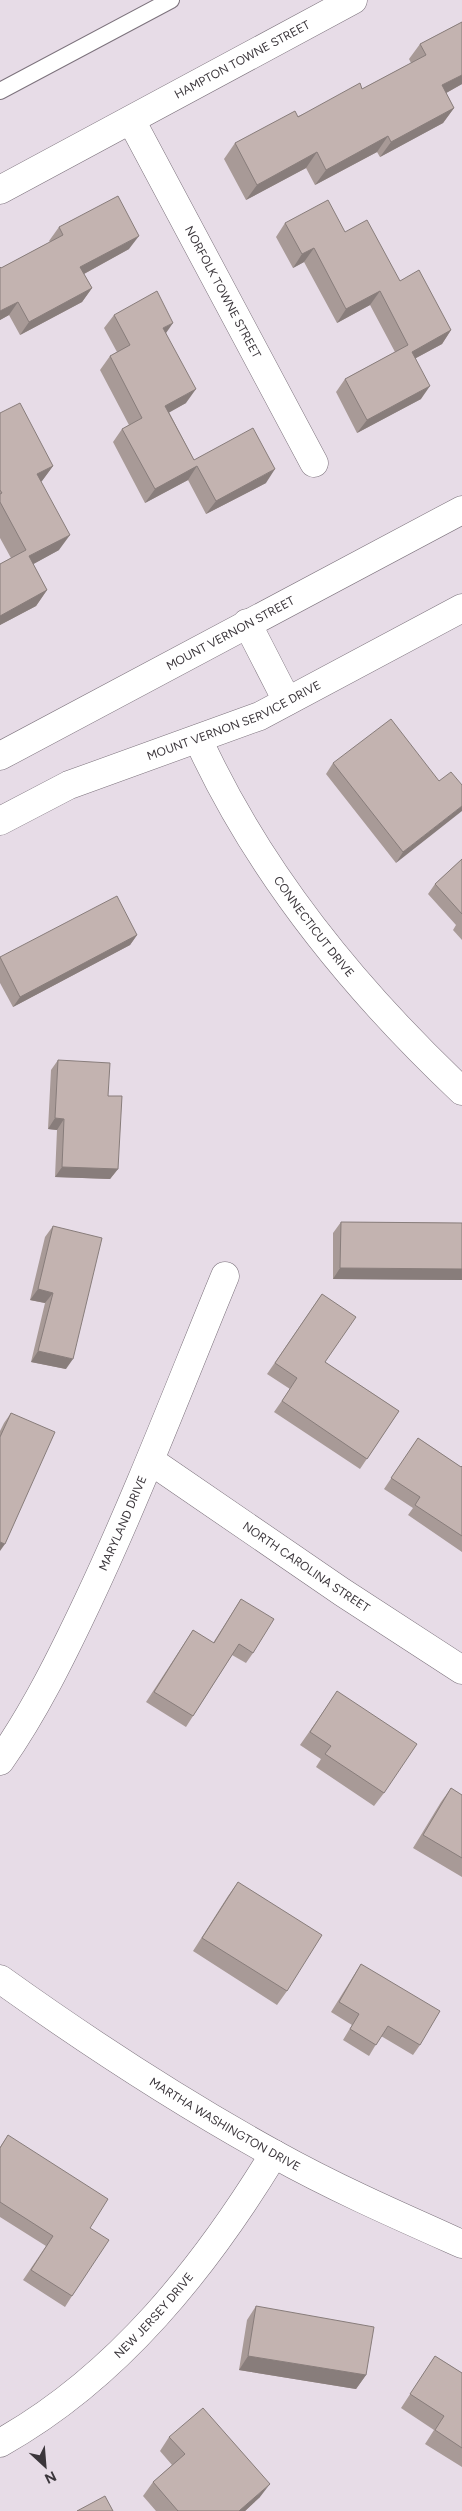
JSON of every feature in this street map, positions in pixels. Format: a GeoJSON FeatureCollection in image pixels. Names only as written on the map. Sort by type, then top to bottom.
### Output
{"type":"FeatureCollection","features":[{"type":"Feature","properties":{"kind":"street","name":"HAMPTON TOWNE STREET"},"geometry":{"type":"LineString","coordinates":[[0,190],[353,0]]}},
{"type":"Feature","properties":{"kind":"street","name":"NORFOLK TOWNE STREET"},"geometry":{"type":"LineString","coordinates":[[131,120],[314,463]]}},
{"type":"Feature","properties":{"kind":"street","name":"MOUNT VERNON STREET"},"geometry":{"type":"LineString","coordinates":[[0,756],[462,510]]}},
{"type":"Feature","properties":{"kind":"street","name":"MOUNT VERNON SERVICE DRIVE"},"geometry":{"type":"LineString","coordinates":[[0,821],[69,785],[242,724],[462,608]]}},
{"type":"Feature","properties":{"kind":"street"},"geometry":{"type":"LineString","coordinates":[[247,623],[288,701]]}},
{"type":"Feature","properties":{"kind":"street","name":"CONNECTICUT DRIVE"},"geometry":{"type":"LineString","coordinates":[[198,739],[230,804],[308,922],[396,1028],[462,1091]]}},
{"type":"Feature","properties":{"kind":"street","name":"MARYLAND DRIVE"},"geometry":{"type":"LineString","coordinates":[[0,1761],[32,1712],[69,1641],[151,1461],[225,1276]]}},
{"type":"Feature","properties":{"kind":"street","name":"NORTH CAROLINA STREET"},"geometry":{"type":"LineString","coordinates":[[151,1461],[342,1592],[462,1670]]}},
{"type":"Feature","properties":{"kind":"street","name":"MARTHA WASHINGTON DRIVE"},"geometry":{"type":"LineString","coordinates":[[0,1979],[190,2105],[274,2154],[384,2209],[462,2244]]}},
{"type":"Feature","properties":{"kind":"street","name":"NEW JERSEY DRIVE"},"geometry":{"type":"LineString","coordinates":[[0,2443],[40,2420],[69,2398],[112,2361],[152,2320],[210,2252],[240,2210],[274,2154]]}},
{"type":"Feature","properties":{"kind":"lane"},"geometry":{"type":"LineString","coordinates":[[0,91],[171,0]]}},
{"type":"Feature","properties":{"kind":"building"},"geometry":{"type":"Polygon","coordinates":[[[462,22],[462,75],[442,85],[454,108],[391,142],[388,136],[326,170],[317,152],[257,185],[235,143],[295,111],[298,117],[360,83],[362,89],[426,55],[420,44],[462,22]]]}},
{"type":"Feature","properties":{"kind":"building"},"geometry":{"type":"Polygon","coordinates":[[[118,196],[139,236],[80,267],[92,288],[29,322],[18,302],[0,311],[0,267],[63,235],[59,227],[118,196]]]}},
{"type":"Feature","properties":{"kind":"building"},"geometry":{"type":"Polygon","coordinates":[[[328,200],[345,232],[367,220],[400,281],[419,270],[451,330],[412,352],[430,386],[367,420],[345,379],[408,345],[380,291],[346,309],[314,248],[302,254],[285,223],[328,200]]]}},
{"type":"Feature","properties":{"kind":"building"},"geometry":{"type":"Polygon","coordinates":[[[157,291],[173,323],[163,328],[196,389],[165,406],[194,460],[253,428],[275,469],[216,501],[197,466],[155,489],[122,429],[142,418],[110,356],[130,345],[114,315],[157,291]]]}},
{"type":"Feature","properties":{"kind":"building"},"geometry":{"type":"Polygon","coordinates":[[[20,403],[53,466],[37,474],[70,535],[29,556],[47,590],[0,616],[0,564],[26,550],[0,502],[0,494],[2,493],[0,490],[0,413],[20,403]]]}},
{"type":"Feature","properties":{"kind":"building"},"geometry":{"type":"Polygon","coordinates":[[[391,719],[439,781],[451,772],[462,785],[462,806],[403,852],[333,763],[391,719]]]}},
{"type":"Feature","properties":{"kind":"building"},"geometry":{"type":"Polygon","coordinates":[[[462,859],[462,914],[435,884],[462,859]]]}},
{"type":"Feature","properties":{"kind":"building"},"geometry":{"type":"Polygon","coordinates":[[[117,896],[137,935],[20,997],[0,957],[117,896]]]}},
{"type":"Feature","properties":{"kind":"building"},"geometry":{"type":"Polygon","coordinates":[[[58,1060],[110,1063],[108,1096],[122,1096],[118,1169],[62,1167],[64,1119],[55,1118],[58,1060]]]}},
{"type":"Feature","properties":{"kind":"building"},"geometry":{"type":"Polygon","coordinates":[[[341,1222],[462,1223],[462,1269],[340,1268],[341,1222]]]}},
{"type":"Feature","properties":{"kind":"building"},"geometry":{"type":"Polygon","coordinates":[[[53,1226],[102,1238],[73,1359],[38,1351],[53,1293],[38,1289],[53,1226]]]}},
{"type":"Feature","properties":{"kind":"building"},"geometry":{"type":"Polygon","coordinates":[[[322,1294],[356,1317],[325,1362],[399,1411],[367,1459],[282,1401],[297,1378],[275,1363],[322,1294]]]}},
{"type":"Feature","properties":{"kind":"building"},"geometry":{"type":"Polygon","coordinates":[[[11,1413],[55,1432],[5,1544],[0,1542],[0,1437],[11,1413]]]}},
{"type":"Feature","properties":{"kind":"building"},"geometry":{"type":"Polygon","coordinates":[[[418,1438],[462,1466],[462,1536],[415,1505],[420,1497],[391,1478],[418,1438]]]}},
{"type":"Feature","properties":{"kind":"building"},"geometry":{"type":"Polygon","coordinates":[[[241,1599],[274,1619],[253,1653],[239,1644],[193,1716],[154,1692],[193,1630],[214,1643],[241,1599]]]}},
{"type":"Feature","properties":{"kind":"building"},"geometry":{"type":"Polygon","coordinates":[[[337,1691],[417,1744],[384,1793],[325,1754],[331,1746],[310,1732],[337,1691]]]}},
{"type":"Feature","properties":{"kind":"building"},"geometry":{"type":"Polygon","coordinates":[[[451,1788],[462,1795],[462,1858],[423,1835],[451,1788]]]}},
{"type":"Feature","properties":{"kind":"building"},"geometry":{"type":"Polygon","coordinates":[[[238,1882],[322,1935],[287,1991],[202,1938],[238,1882]]]}},
{"type":"Feature","properties":{"kind":"building"},"geometry":{"type":"Polygon","coordinates":[[[361,1964],[440,2011],[420,2045],[388,2026],[376,2045],[350,2029],[359,2014],[339,2002],[361,1964]]]}},
{"type":"Feature","properties":{"kind":"building"},"geometry":{"type":"Polygon","coordinates":[[[8,2135],[108,2199],[90,2228],[109,2240],[72,2296],[31,2270],[53,2236],[0,2202],[0,2148],[8,2135]]]}},
{"type":"Feature","properties":{"kind":"building"},"geometry":{"type":"Polygon","coordinates":[[[256,2306],[374,2327],[366,2375],[248,2356],[256,2306]]]}},
{"type":"Feature","properties":{"kind":"building"},"geometry":{"type":"Polygon","coordinates":[[[435,2356],[462,2373],[462,2448],[435,2430],[444,2416],[410,2394],[435,2356]]]}},
{"type":"Feature","properties":{"kind":"building"},"geometry":{"type":"Polygon","coordinates":[[[203,2408],[270,2484],[239,2511],[178,2511],[153,2482],[185,2454],[169,2437],[203,2408]]]}},
{"type":"Feature","properties":{"kind":"building"},"geometry":{"type":"Polygon","coordinates":[[[105,2496],[113,2511],[77,2511],[105,2496]]]}}]}
